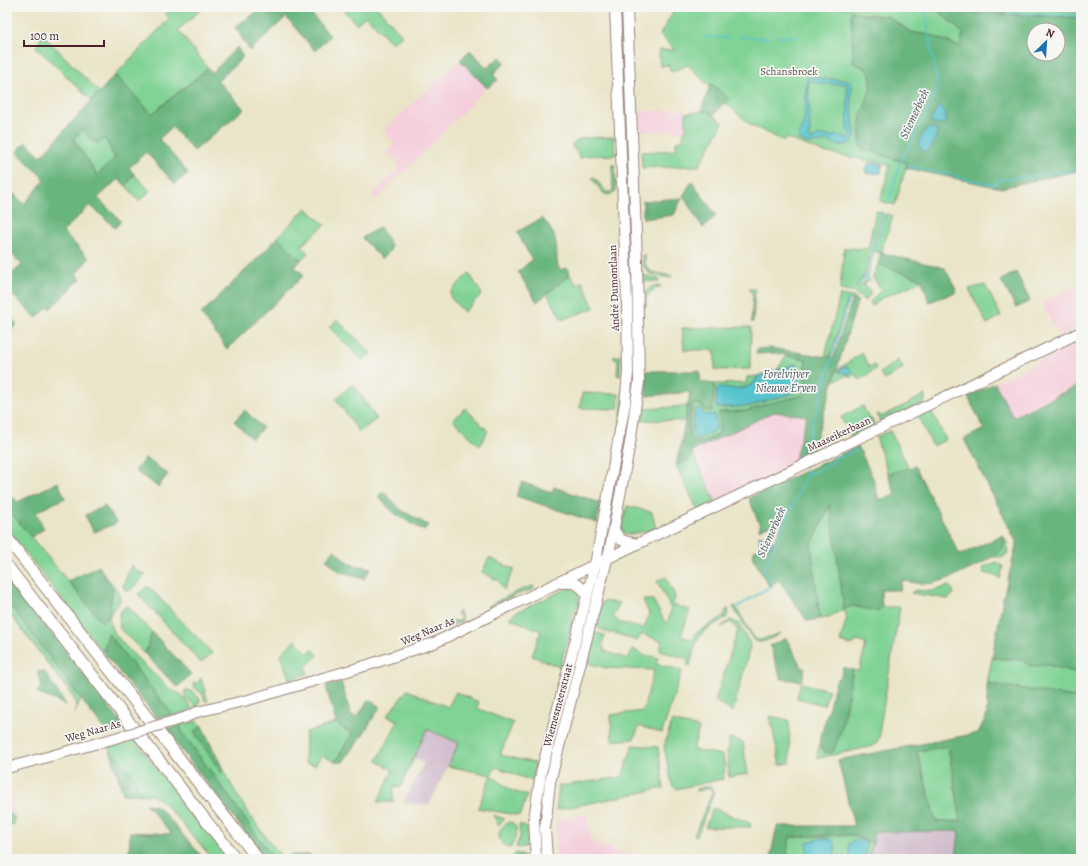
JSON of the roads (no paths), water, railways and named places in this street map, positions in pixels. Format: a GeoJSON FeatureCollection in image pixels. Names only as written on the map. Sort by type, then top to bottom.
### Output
{"type":"FeatureCollection","features":[{"type":"Feature","properties":{"kind":"highway"},"geometry":{"type":"LineString","coordinates":[[7,538],[258,859]]}},
{"type":"Feature","properties":{"kind":"highway"},"geometry":{"type":"LineString","coordinates":[[7,566],[236,859]]}},
{"type":"Feature","properties":{"kind":"main road","name":"André Dumontlaan"},"geometry":{"type":"LineString","coordinates":[[595,565],[625,404],[628,373],[615,7]]}},
{"type":"Feature","properties":{"kind":"main road","name":"André Dumontlaan"},"geometry":{"type":"LineString","coordinates":[[608,559],[630,443],[639,382],[637,260],[627,7]]}},
{"type":"Feature","properties":{"kind":"main road","name":"Maaseikerbaan"},"geometry":{"type":"LineString","coordinates":[[608,559],[1081,332]]}},
{"type":"Feature","properties":{"kind":"main road"},"geometry":{"type":"LineString","coordinates":[[614,530],[621,540],[637,544]]}},
{"type":"Feature","properties":{"kind":"main road","name":"Weg Naar As"},"geometry":{"type":"LineString","coordinates":[[8,768],[184,718],[198,716],[235,706],[248,700],[416,650],[608,559]]}},
{"type":"Feature","properties":{"kind":"main road","name":"Wiemesmeerstraat"},"geometry":{"type":"LineString","coordinates":[[547,859],[545,829],[550,782],[608,559]]}},
{"type":"Feature","properties":{"kind":"main road","name":"Wiemesmeerstraat"},"geometry":{"type":"LineString","coordinates":[[536,859],[534,819],[541,773],[595,565]]}},
{"type":"Feature","properties":{"kind":"main road"},"geometry":{"type":"LineString","coordinates":[[558,583],[577,584],[584,589],[587,596]]}},
{"type":"Feature","properties":{"kind":"water"},"geometry":{"type":"Polygon","coordinates":[[[809,76],[823,79],[849,80],[852,84],[851,100],[855,137],[852,142],[840,145],[829,141],[807,144],[798,139],[805,117],[807,78],[809,76]],[[811,80],[808,83],[810,131],[808,138],[812,140],[817,136],[844,136],[847,140],[851,134],[848,131],[847,84],[821,84],[811,80]]]}},
{"type":"Feature","properties":{"kind":"water"},"geometry":{"type":"Polygon","coordinates":[[[939,105],[946,114],[945,123],[937,125],[930,122],[939,105]]]}},
{"type":"Feature","properties":{"kind":"water"},"geometry":{"type":"Polygon","coordinates":[[[926,128],[933,128],[937,130],[934,142],[926,152],[920,148],[919,141],[926,128]]]}},
{"type":"Feature","properties":{"kind":"water"},"geometry":{"type":"Polygon","coordinates":[[[869,163],[882,165],[881,173],[867,174],[865,170],[869,163]]]}},
{"type":"Feature","properties":{"kind":"water","name":"Forelvijver Nieuwe Erven"},"geometry":{"type":"Polygon","coordinates":[[[796,364],[803,390],[750,406],[716,408],[717,388],[735,389],[746,387],[751,385],[758,376],[796,364]]]}},
{"type":"Feature","properties":{"kind":"water"},"geometry":{"type":"Polygon","coordinates":[[[847,366],[853,372],[851,374],[839,372],[839,370],[847,366]]]}},
{"type":"Feature","properties":{"kind":"water"},"geometry":{"type":"Polygon","coordinates":[[[695,409],[701,409],[703,414],[715,415],[717,429],[698,439],[692,434],[695,409]]]}},
{"type":"Feature","properties":{"kind":"water"},"geometry":{"type":"Polygon","coordinates":[[[759,535],[773,541],[771,546],[760,547],[759,535]]]}},
{"type":"Feature","properties":{"kind":"water"},"geometry":{"type":"Polygon","coordinates":[[[822,838],[830,839],[835,845],[835,854],[825,859],[818,858],[807,853],[807,842],[822,838]]]}},
{"type":"Feature","properties":{"kind":"water"},"geometry":{"type":"Polygon","coordinates":[[[860,840],[867,842],[864,859],[850,859],[849,844],[853,841],[860,840]]]}},
{"type":"Feature","properties":{"kind":"waterway","name":"Stiemerbeek"},"geometry":{"type":"LineString","coordinates":[[888,203],[900,164],[927,112],[938,86],[924,7]]}},
{"type":"Feature","properties":{"kind":"waterway"},"geometry":{"type":"LineString","coordinates":[[971,7],[978,11],[1081,16]]}},
{"type":"Feature","properties":{"kind":"waterway"},"geometry":{"type":"LineString","coordinates":[[703,37],[729,38]]}},
{"type":"Feature","properties":{"kind":"waterway"},"geometry":{"type":"LineString","coordinates":[[739,37],[768,38]]}},
{"type":"Feature","properties":{"kind":"waterway"},"geometry":{"type":"LineString","coordinates":[[778,37],[798,37]]}},
{"type":"Feature","properties":{"kind":"waterway"},"geometry":{"type":"LineString","coordinates":[[908,166],[994,185],[998,180],[1035,176],[1056,171],[1064,173],[1081,167]]}},
{"type":"Feature","properties":{"kind":"waterway","name":"Stiemerbeek"},"geometry":{"type":"LineString","coordinates":[[857,286],[867,276],[885,214]]}},
{"type":"Feature","properties":{"kind":"waterway","name":"Stiemerbeek"},"geometry":{"type":"LineString","coordinates":[[867,276],[870,281]]}},
{"type":"Feature","properties":{"kind":"waterway","name":"Stiemerbeek"},"geometry":{"type":"LineString","coordinates":[[802,461],[849,299]]}},
{"type":"Feature","properties":{"kind":"waterway"},"geometry":{"type":"LineString","coordinates":[[807,474],[833,462],[836,456],[842,457],[856,449]]}},
{"type":"Feature","properties":{"kind":"waterway","name":"Stiemerbeek"},"geometry":{"type":"LineString","coordinates":[[737,607],[773,585],[764,570],[807,474],[805,469]]}},
{"type":"Feature","properties":{"kind":"park label","name":"Schansbroek"},"geometry":{"type":"Point","coordinates":[789,71]}}]}
